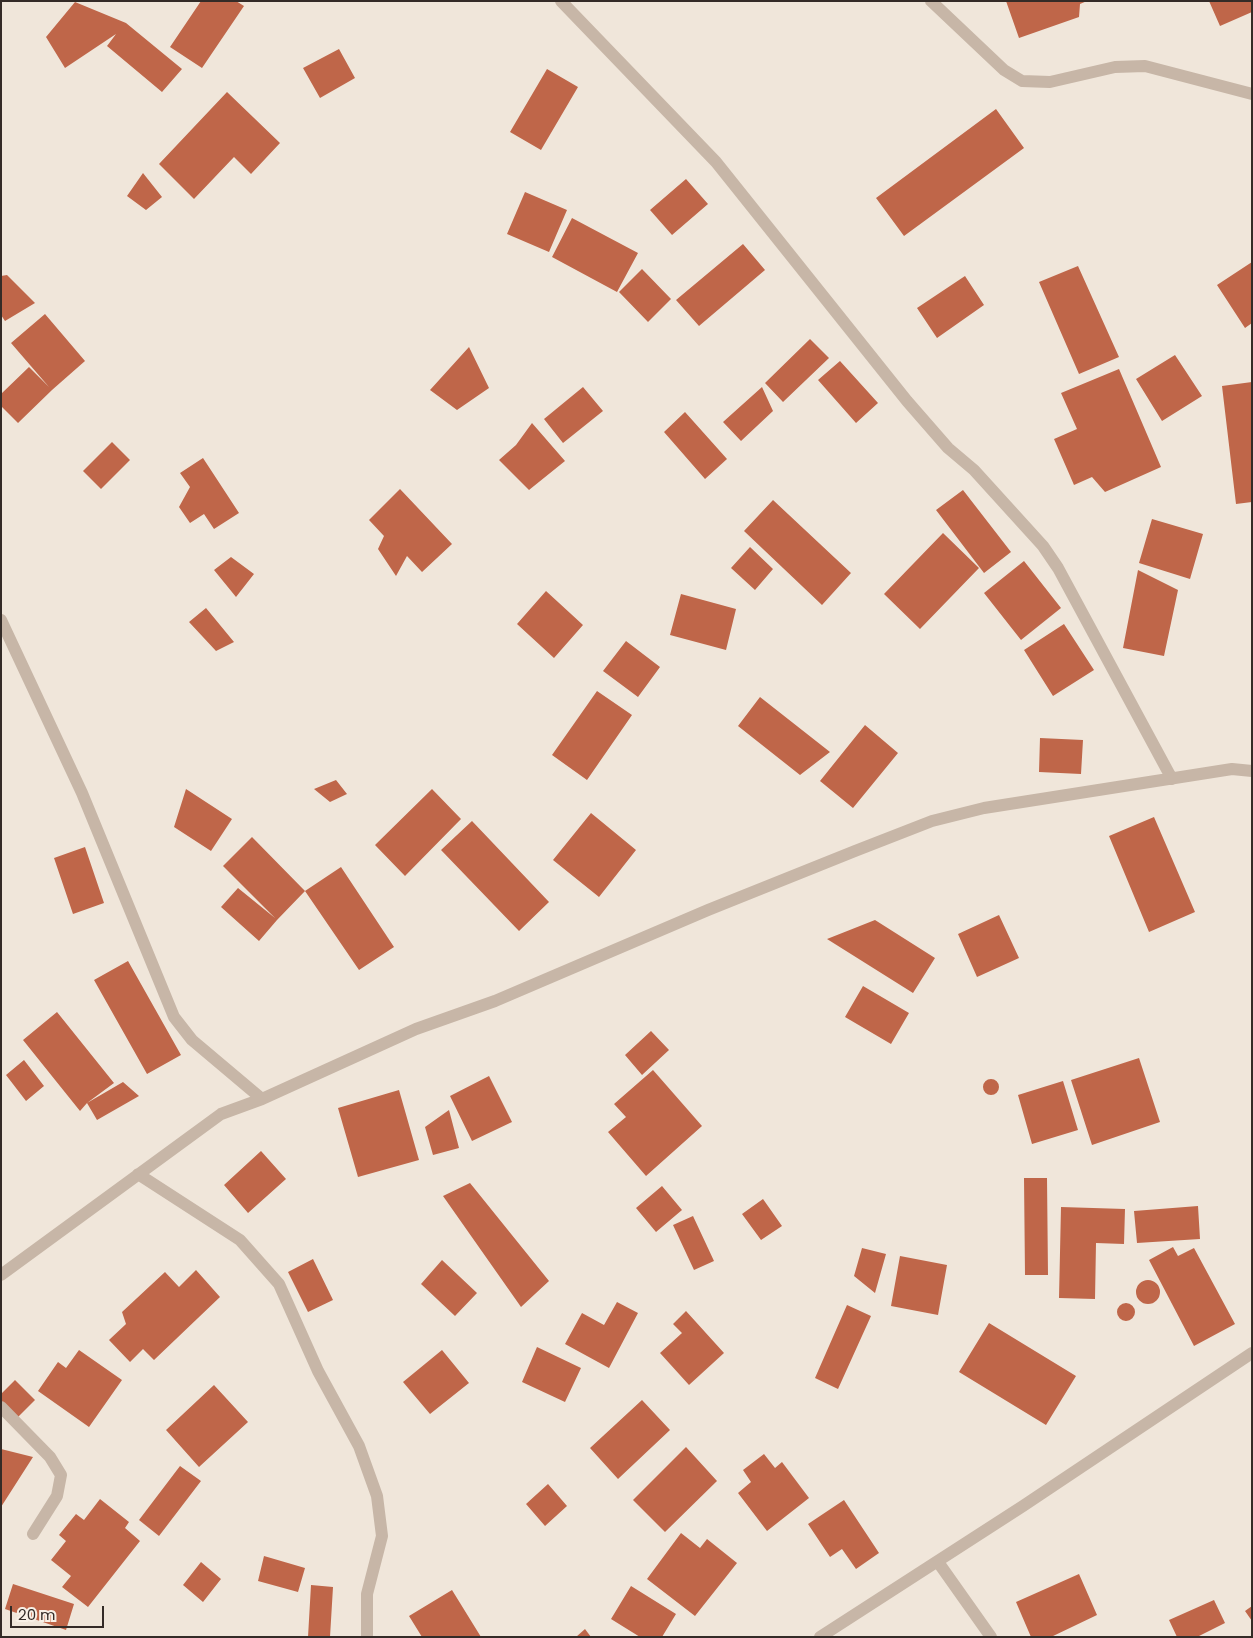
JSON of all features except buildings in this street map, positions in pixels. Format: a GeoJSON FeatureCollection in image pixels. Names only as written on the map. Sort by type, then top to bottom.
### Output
{"type":"FeatureCollection","features":[{"type":"Feature","properties":{"kind":"street"},"geometry":{"type":"LineString","coordinates":[[561,1],[716,162],[907,401],[948,448],[974,470],[1043,546],[1058,568],[1172,779]]}},
{"type":"Feature","properties":{"kind":"street"},"geometry":{"type":"LineString","coordinates":[[931,1],[1004,70],[1022,82],[1050,82],[1116,67],[1144,66],[1252,94]]}},
{"type":"Feature","properties":{"kind":"street"},"geometry":{"type":"LineString","coordinates":[[1,620],[82,793],[174,1017],[192,1040],[262,1099]]}},
{"type":"Feature","properties":{"kind":"street"},"geometry":{"type":"LineString","coordinates":[[1,1275],[221,1114],[262,1099],[416,1029],[495,1001],[708,910],[932,821],[984,808],[1232,769],[1252,771]]}},
{"type":"Feature","properties":{"kind":"street"},"geometry":{"type":"LineString","coordinates":[[138,1174],[240,1240],[279,1284],[318,1371],[359,1446],[377,1496],[382,1536],[367,1594],[367,1637]]}},
{"type":"Feature","properties":{"kind":"street"},"geometry":{"type":"LineString","coordinates":[[820,1637],[938,1562],[1252,1353]]}},
{"type":"Feature","properties":{"kind":"street"},"geometry":{"type":"LineString","coordinates":[[1,1407],[50,1457],[61,1475],[57,1496],[33,1534]]}},
{"type":"Feature","properties":{"kind":"street"},"geometry":{"type":"LineString","coordinates":[[938,1562],[991,1637]]}}]}
